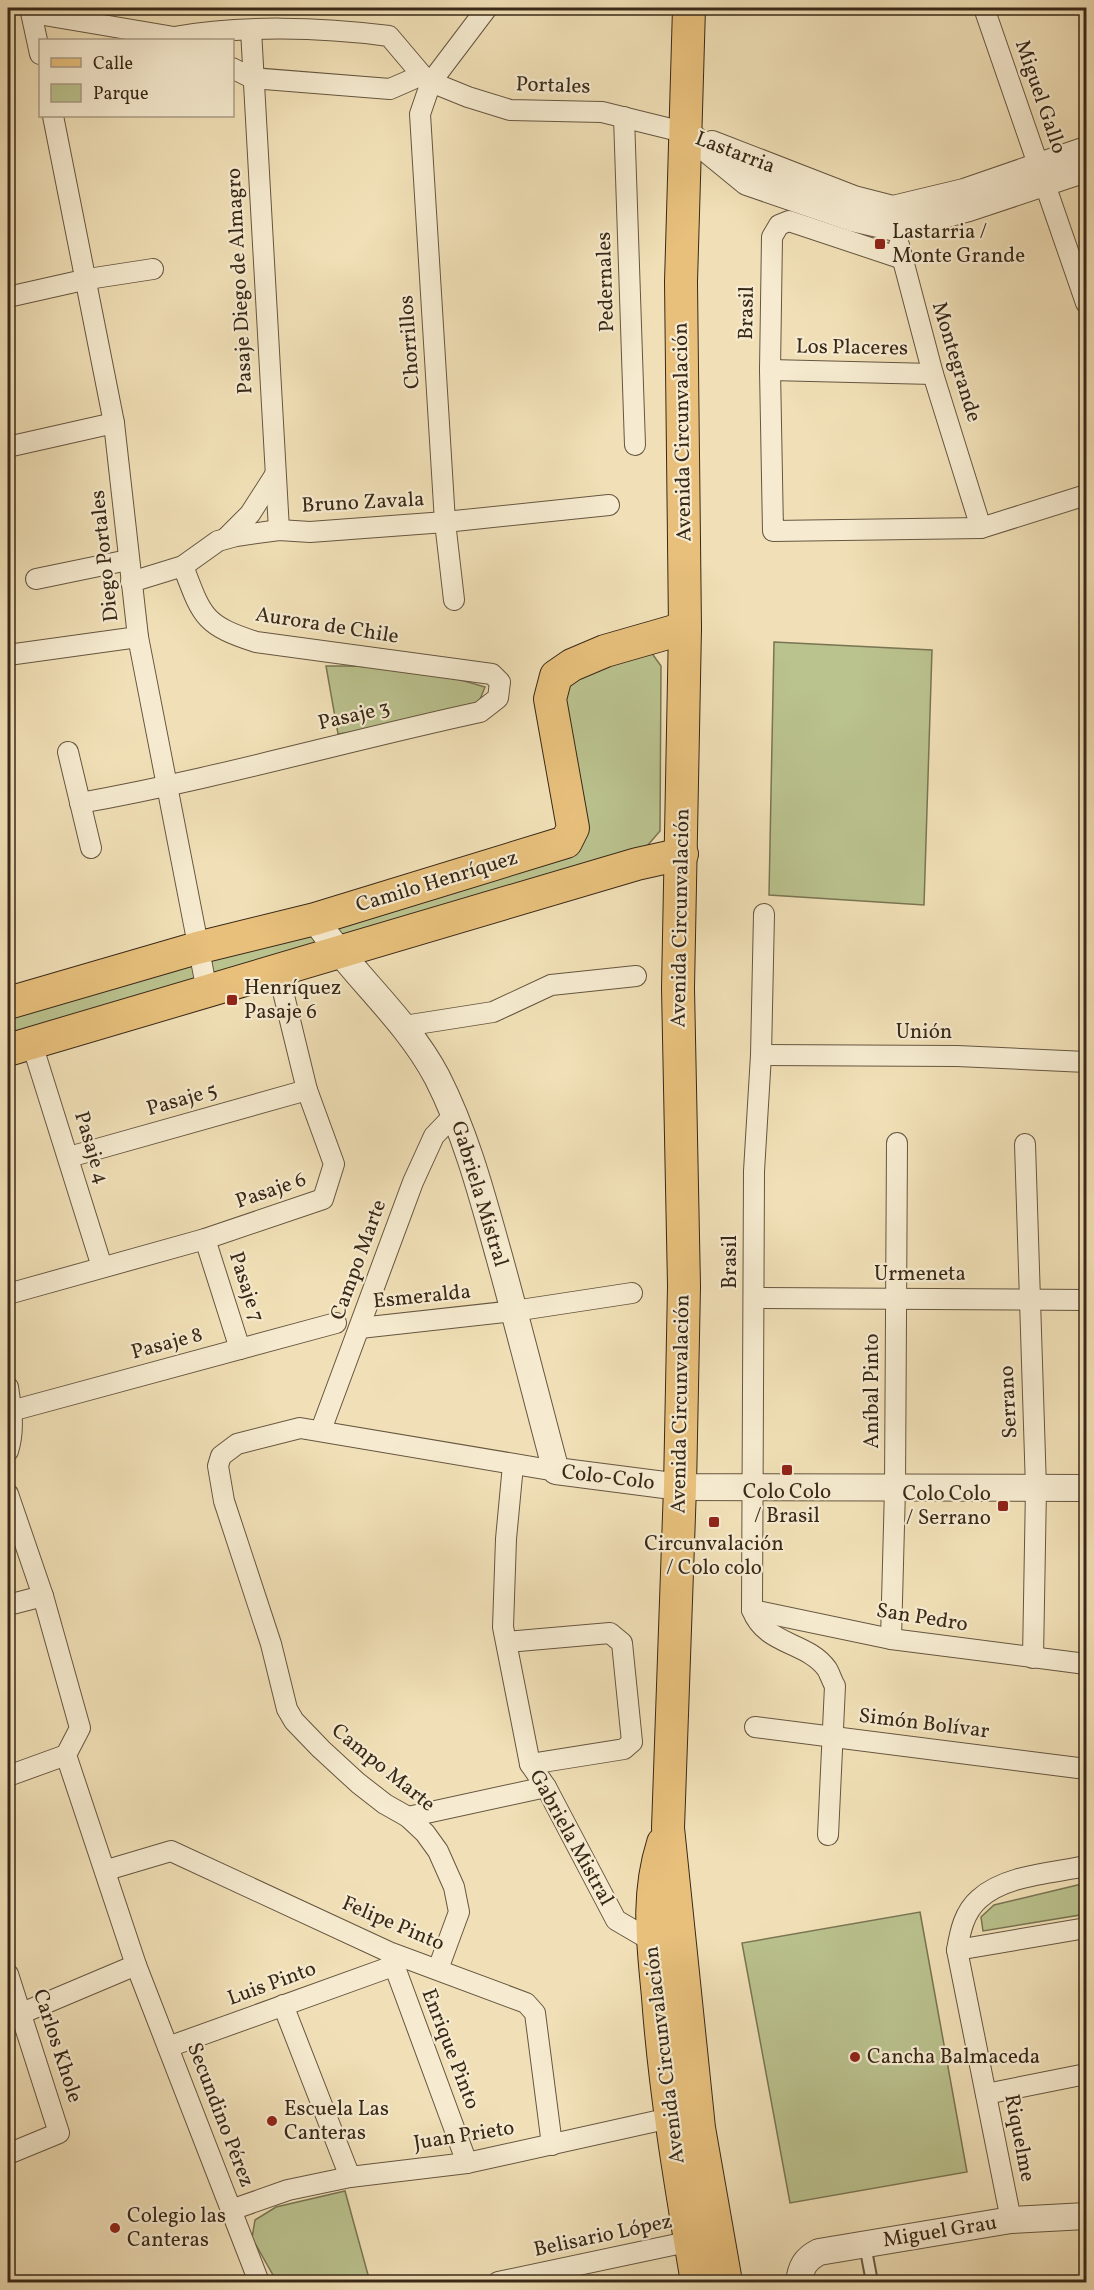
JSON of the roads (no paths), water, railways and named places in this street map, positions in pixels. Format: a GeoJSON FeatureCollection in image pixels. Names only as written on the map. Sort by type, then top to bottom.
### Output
{"type":"FeatureCollection","features":[{"type":"Feature","properties":{"kind":"main road","name":"Avenida Circunvalación"},"geometry":{"type":"LineString","coordinates":[[689,8],[681,282],[685,628],[678,988],[684,1286],[680,1487],[668,1828],[692,2066],[704,2238],[697,2283]]}},
{"type":"Feature","properties":{"kind":"main road","name":"Camilo Henríquez"},"geometry":{"type":"LineString","coordinates":[[8,1003],[197,948],[315,919],[566,842],[573,828],[550,699],[556,676],[572,665],[605,651],[685,628]]}},
{"type":"Feature","properties":{"kind":"main road","name":"Camilo Henríquez"},"geometry":{"type":"LineString","coordinates":[[20,1047],[637,864],[682,854]]}},
{"type":"Feature","properties":{"kind":"main road","name":"Avenida Circunvalación"},"geometry":{"type":"LineString","coordinates":[[668,1828],[653,1883],[652,1941],[670,2118],[704,2238],[726,2283]]}},
{"type":"Feature","properties":{"kind":"street"},"geometry":{"type":"LineString","coordinates":[[234,69],[252,78],[390,89],[426,78],[487,8]]}},
{"type":"Feature","properties":{"kind":"street","name":"Miguel Gallo"},"geometry":{"type":"LineString","coordinates":[[984,8],[1086,303]]}},
{"type":"Feature","properties":{"kind":"street"},"geometry":{"type":"LineString","coordinates":[[39,49],[31,10],[177,39],[218,29],[363,33],[389,36],[426,78]]}},
{"type":"Feature","properties":{"kind":"street","name":"Pasaje Diego de Almagro"},"geometry":{"type":"LineString","coordinates":[[251,30],[279,530]]}},
{"type":"Feature","properties":{"kind":"street","name":"Portales"},"geometry":{"type":"LineString","coordinates":[[426,78],[510,110],[602,112],[687,133]]}},
{"type":"Feature","properties":{"kind":"street","name":"Chorrillos"},"geometry":{"type":"LineString","coordinates":[[426,78],[420,114],[445,522],[454,600]]}},
{"type":"Feature","properties":{"kind":"street","name":"Diego Portales"},"geometry":{"type":"LineString","coordinates":[[53,117],[88,279],[114,423],[138,637],[165,788],[207,991]]}},
{"type":"Feature","properties":{"kind":"street","name":"Pedernales"},"geometry":{"type":"LineString","coordinates":[[624,117],[635,445]]}},
{"type":"Feature","properties":{"kind":"street","name":"Lastarria"},"geometry":{"type":"LineString","coordinates":[[687,133],[747,182],[852,218],[895,218],[964,192],[1041,175],[1086,170]]}},
{"type":"Feature","properties":{"kind":"street","name":"Lastarria"},"geometry":{"type":"LineString","coordinates":[[1041,175],[1086,150]]}},
{"type":"Feature","properties":{"kind":"street","name":"Montegrande"},"geometry":{"type":"LineString","coordinates":[[895,218],[900,258],[981,528]]}},
{"type":"Feature","properties":{"kind":"street","name":"Brasil"},"geometry":{"type":"LineString","coordinates":[[900,258],[789,221],[779,225],[772,237],[770,370],[773,531],[981,528]]}},
{"type":"Feature","properties":{"kind":"street"},"geometry":{"type":"LineString","coordinates":[[8,297],[88,279],[153,269]]}},
{"type":"Feature","properties":{"kind":"street","name":"Los Placeres"},"geometry":{"type":"LineString","coordinates":[[770,370],[933,374]]}},
{"type":"Feature","properties":{"kind":"street"},"geometry":{"type":"LineString","coordinates":[[12,446],[114,423]]}},
{"type":"Feature","properties":{"kind":"street"},"geometry":{"type":"LineString","coordinates":[[226,537],[255,508],[275,476]]}},
{"type":"Feature","properties":{"kind":"street"},"geometry":{"type":"LineString","coordinates":[[981,528],[1086,495]]}},
{"type":"Feature","properties":{"kind":"street","name":"Bruno Zavala"},"geometry":{"type":"LineString","coordinates":[[131,582],[183,566],[226,537],[279,530],[310,532],[445,522],[609,505]]}},
{"type":"Feature","properties":{"kind":"street"},"geometry":{"type":"LineString","coordinates":[[36,579],[128,560]]}},
{"type":"Feature","properties":{"kind":"street","name":"Aurora de Chile"},"geometry":{"type":"LineString","coordinates":[[183,566],[195,597],[206,617],[224,631],[256,642],[467,670]]}},
{"type":"Feature","properties":{"kind":"street"},"geometry":{"type":"LineString","coordinates":[[8,655],[138,637]]}},
{"type":"Feature","properties":{"kind":"street","name":"Pasaje 3"},"geometry":{"type":"LineString","coordinates":[[165,788],[232,768],[480,712],[498,698],[500,682],[492,674],[467,670]]}},
{"type":"Feature","properties":{"kind":"street"},"geometry":{"type":"LineString","coordinates":[[68,752],[91,848]]}},
{"type":"Feature","properties":{"kind":"street"},"geometry":{"type":"LineString","coordinates":[[80,803],[165,788]]}},
{"type":"Feature","properties":{"kind":"street","name":"Brasil"},"geometry":{"type":"LineString","coordinates":[[752,1610],[754,1171],[764,914]]}},
{"type":"Feature","properties":{"kind":"street","name":"Gabriela Mistral"},"geometry":{"type":"LineString","coordinates":[[315,919],[337,952],[404,1026],[436,1076],[454,1115],[475,1167],[556,1471]]}},
{"type":"Feature","properties":{"kind":"street","name":"Pasaje 6"},"geometry":{"type":"LineString","coordinates":[[8,1294],[205,1239],[323,1199],[334,1164],[307,1090],[278,971]]}},
{"type":"Feature","properties":{"kind":"street"},"geometry":{"type":"LineString","coordinates":[[404,1026],[493,1012],[551,985],[636,976]]}},
{"type":"Feature","properties":{"kind":"street","name":"Pasaje 4"},"geometry":{"type":"LineString","coordinates":[[20,1047],[69,1157],[102,1267]]}},
{"type":"Feature","properties":{"kind":"street","name":"Unión"},"geometry":{"type":"LineString","coordinates":[[760,1055],[957,1056],[1086,1062]]}},
{"type":"Feature","properties":{"kind":"street","name":"Pasaje 5"},"geometry":{"type":"LineString","coordinates":[[69,1157],[307,1090]]}},
{"type":"Feature","properties":{"kind":"street","name":"Campo Marte"},"geometry":{"type":"LineString","coordinates":[[321,1430],[428,1147],[439,1129],[454,1115]]}},
{"type":"Feature","properties":{"kind":"street","name":"Aníbal Pinto"},"geometry":{"type":"LineString","coordinates":[[891,1639],[896,1488],[897,1143]]}},
{"type":"Feature","properties":{"kind":"street","name":"Serrano"},"geometry":{"type":"LineString","coordinates":[[1025,1144],[1028,1298],[1036,1488],[1033,1658]]}},
{"type":"Feature","properties":{"kind":"street","name":"Pasaje 7"},"geometry":{"type":"LineString","coordinates":[[205,1239],[240,1349]]}},
{"type":"Feature","properties":{"kind":"street","name":"Esmeralda"},"geometry":{"type":"LineString","coordinates":[[360,1328],[514,1311],[633,1293]]}},
{"type":"Feature","properties":{"kind":"street","name":"Urmeneta"},"geometry":{"type":"LineString","coordinates":[[754,1298],[1086,1300]]}},
{"type":"Feature","properties":{"kind":"street","name":"Pasaje 8"},"geometry":{"type":"LineString","coordinates":[[11,1411],[336,1323]]}},
{"type":"Feature","properties":{"kind":"street"},"geometry":{"type":"LineString","coordinates":[[8,1386],[11,1411],[11,1439],[8,1451]]}},
{"type":"Feature","properties":{"kind":"street","name":"Colo-Colo"},"geometry":{"type":"LineString","coordinates":[[218,1466],[221,1456],[228,1449],[243,1442],[300,1428],[513,1466],[680,1487],[1086,1488]]}},
{"type":"Feature","properties":{"kind":"street","name":"Campo Marte"},"geometry":{"type":"LineString","coordinates":[[218,1466],[224,1501],[271,1644],[287,1709],[294,1721],[321,1749],[378,1799],[408,1816],[438,1851],[459,1900],[459,1912],[438,1969]]}},
{"type":"Feature","properties":{"kind":"street","name":"Gabriela Mistral"},"geometry":{"type":"LineString","coordinates":[[513,1466],[506,1539],[503,1627],[530,1764],[546,1787],[616,1920],[652,1941]]}},
{"type":"Feature","properties":{"kind":"street"},"geometry":{"type":"LineString","coordinates":[[8,1494],[43,1596],[80,1728],[66,1755],[8,1776]]}},
{"type":"Feature","properties":{"kind":"street"},"geometry":{"type":"LineString","coordinates":[[8,1605],[43,1596]]}},
{"type":"Feature","properties":{"kind":"street"},"geometry":{"type":"LineString","coordinates":[[752,1610],[757,1623],[770,1634],[811,1656],[826,1668],[835,1686],[828,1835]]}},
{"type":"Feature","properties":{"kind":"street","name":"San Pedro"},"geometry":{"type":"LineString","coordinates":[[752,1610],[891,1639],[1086,1664]]}},
{"type":"Feature","properties":{"kind":"street"},"geometry":{"type":"LineString","coordinates":[[507,1642],[610,1633],[618,1637],[622,1643],[632,1743],[624,1749],[530,1764]]}},
{"type":"Feature","properties":{"kind":"street","name":"Simón Bolívar"},"geometry":{"type":"LineString","coordinates":[[755,1727],[1086,1769]]}},
{"type":"Feature","properties":{"kind":"street"},"geometry":{"type":"LineString","coordinates":[[15,2016],[136,1965],[66,1755]]}},
{"type":"Feature","properties":{"kind":"street"},"geometry":{"type":"LineString","coordinates":[[408,1816],[546,1787]]}},
{"type":"Feature","properties":{"kind":"street","name":"Felipe Pinto"},"geometry":{"type":"LineString","coordinates":[[106,1870],[171,1851],[391,1959],[438,1969],[531,2007],[535,2013],[552,2145]]}},
{"type":"Feature","properties":{"kind":"street","name":"Riquelme"},"geometry":{"type":"LineString","coordinates":[[1011,2220],[957,1950],[962,1925],[978,1899],[1007,1883],[1086,1866]]}},
{"type":"Feature","properties":{"kind":"street"},"geometry":{"type":"LineString","coordinates":[[957,1950],[1086,1928]]}},
{"type":"Feature","properties":{"kind":"street","name":"Luis Pinto"},"geometry":{"type":"LineString","coordinates":[[168,2047],[283,2005],[391,1959]]}},
{"type":"Feature","properties":{"kind":"street","name":"Enrique Pinto"},"geometry":{"type":"LineString","coordinates":[[391,1959],[467,2163]]}},
{"type":"Feature","properties":{"kind":"street","name":"Secundino Pérez"},"geometry":{"type":"LineString","coordinates":[[136,1965],[259,2283]]}},
{"type":"Feature","properties":{"kind":"street","name":"Carlos Khole"},"geometry":{"type":"LineString","coordinates":[[8,1974],[15,2016],[59,2133],[8,2154]]}},
{"type":"Feature","properties":{"kind":"street"},"geometry":{"type":"LineString","coordinates":[[283,2005],[350,2177]]}},
{"type":"Feature","properties":{"kind":"street"},"geometry":{"type":"LineString","coordinates":[[986,2094],[1086,2074]]}},
{"type":"Feature","properties":{"kind":"street","name":"Juan Prieto"},"geometry":{"type":"LineString","coordinates":[[231,2210],[288,2190],[350,2177],[467,2163],[670,2118]]}},
{"type":"Feature","properties":{"kind":"street","name":"Miguel Grau"},"geometry":{"type":"LineString","coordinates":[[800,2275],[811,2256],[819,2252],[1011,2220],[1086,2216]]}},
{"type":"Feature","properties":{"kind":"street","name":"Belisario López"},"geometry":{"type":"LineString","coordinates":[[498,2283],[704,2238]]}},
{"type":"Feature","properties":{"kind":"lane"},"geometry":{"type":"LineString","coordinates":[[865,2244],[872,2283]]}},
{"type":"Feature","properties":{"kind":"place","name":"Lastarria / Monte Grande"},"geometry":{"type":"Point","coordinates":[880,244]}},
{"type":"Feature","properties":{"kind":"place","name":"Henríquez Pasaje 6"},"geometry":{"type":"Point","coordinates":[232,1000]}},
{"type":"Feature","properties":{"kind":"place","name":"Colo Colo / Brasil"},"geometry":{"type":"Point","coordinates":[787,1470]}},
{"type":"Feature","properties":{"kind":"place","name":"Colo Colo / Serrano"},"geometry":{"type":"Point","coordinates":[1003,1506]}},
{"type":"Feature","properties":{"kind":"place","name":"Circunvalación / Colo colo"},"geometry":{"type":"Point","coordinates":[714,1522]}},
{"type":"Feature","properties":{"kind":"place","name":"Cancha Balmaceda"},"geometry":{"type":"Point","coordinates":[855,2057]}},
{"type":"Feature","properties":{"kind":"place","name":"Escuela Las Canteras"},"geometry":{"type":"Point","coordinates":[272,2121]}},
{"type":"Feature","properties":{"kind":"place","name":"Colegio las Canteras"},"geometry":{"type":"Point","coordinates":[115,2228]}}]}
